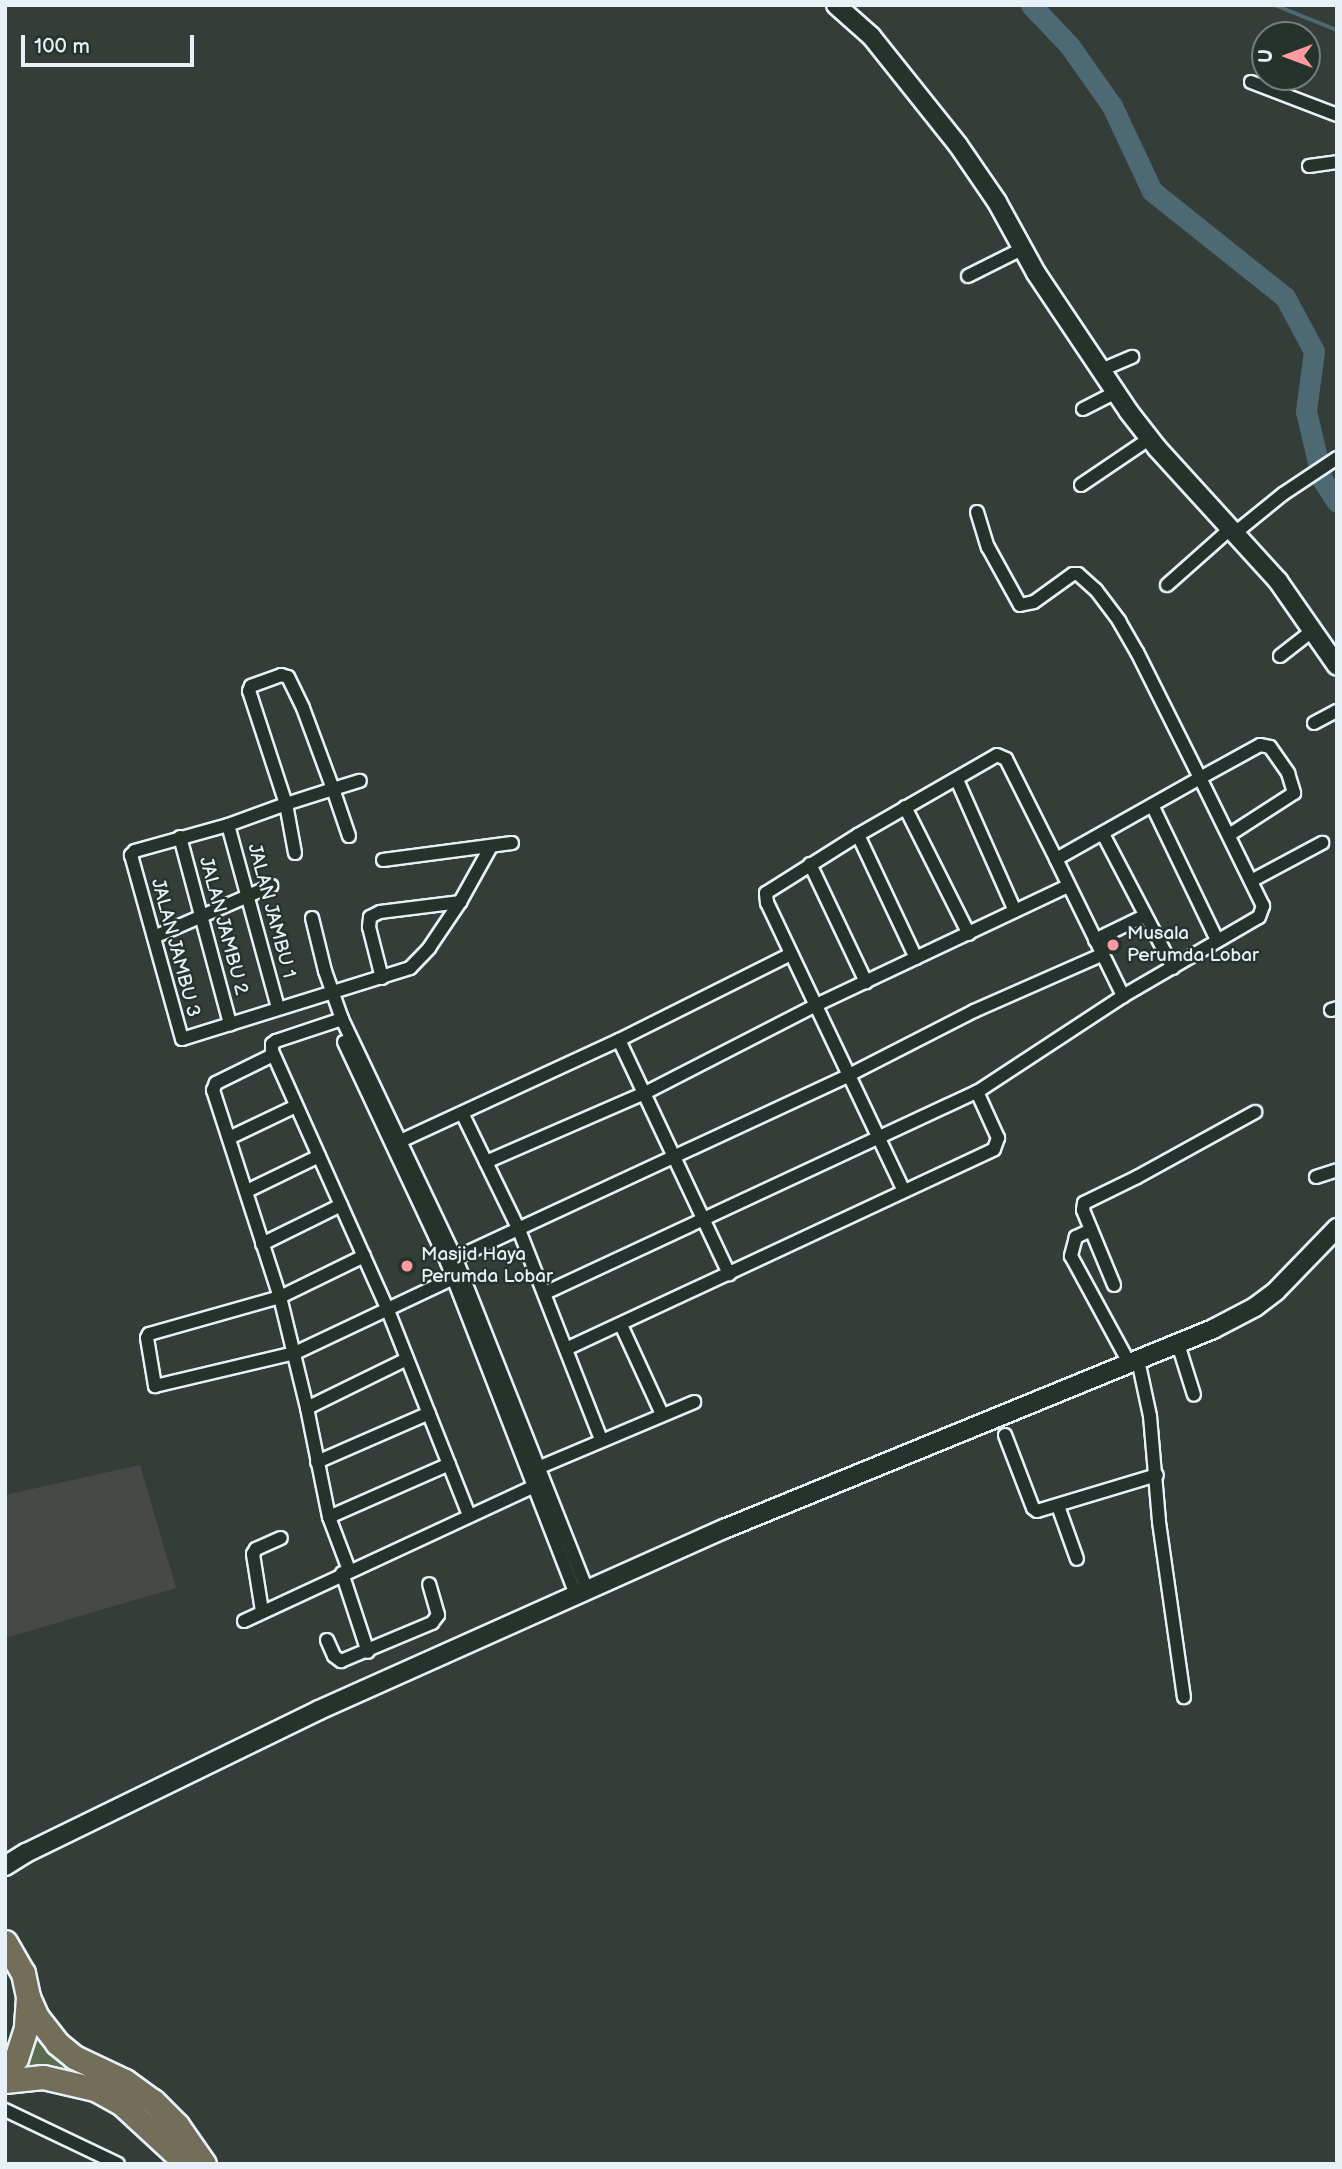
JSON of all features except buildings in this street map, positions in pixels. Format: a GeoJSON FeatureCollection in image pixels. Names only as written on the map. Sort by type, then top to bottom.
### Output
{"type":"FeatureCollection","features":[{"type":"Feature","properties":{"kind":"highway"},"geometry":{"type":"LineString","coordinates":[[5,1942],[23,1973],[28,1997],[37,2017],[57,2043],[74,2057],[125,2081],[153,2101],[177,2124],[204,2164]]}},
{"type":"Feature","properties":{"kind":"highway"},"geometry":{"type":"LineString","coordinates":[[5,2072],[16,2058],[26,2028],[28,1997]]}},
{"type":"Feature","properties":{"kind":"highway"},"geometry":{"type":"LineString","coordinates":[[5,2081],[43,2077],[61,2079],[107,2094],[128,2109],[187,2164]]}},
{"type":"Feature","properties":{"kind":"street"},"geometry":{"type":"LineString","coordinates":[[836,5],[871,36],[986,184],[1019,251],[1101,370],[1145,443],[1290,597],[1308,634],[1337,666]]}},
{"type":"Feature","properties":{"kind":"street"},"geometry":{"type":"LineString","coordinates":[[1274,91],[1337,115]]}},
{"type":"Feature","properties":{"kind":"street"},"geometry":{"type":"LineString","coordinates":[[1309,166],[1337,162]]}},
{"type":"Feature","properties":{"kind":"street"},"geometry":{"type":"LineString","coordinates":[[968,276],[1019,251]]}},
{"type":"Feature","properties":{"kind":"street"},"geometry":{"type":"LineString","coordinates":[[1101,370],[1132,357]]}},
{"type":"Feature","properties":{"kind":"street"},"geometry":{"type":"LineString","coordinates":[[1083,409],[1115,392]]}},
{"type":"Feature","properties":{"kind":"street"},"geometry":{"type":"LineString","coordinates":[[1081,485],[1145,443]]}},
{"type":"Feature","properties":{"kind":"street"},"geometry":{"type":"LineString","coordinates":[[1167,584],[1229,532],[1337,458]]}},
{"type":"Feature","properties":{"kind":"street"},"geometry":{"type":"LineString","coordinates":[[545,1293],[703,1217],[880,1139],[977,1092],[1123,996],[1261,915],[1263,905],[1119,621],[1096,590],[1078,574],[1073,574],[1034,602],[1020,606],[988,547],[976,512]]}},
{"type":"Feature","properties":{"kind":"street"},"geometry":{"type":"LineString","coordinates":[[1280,656],[1308,634]]}},
{"type":"Feature","properties":{"kind":"street"},"geometry":{"type":"LineString","coordinates":[[295,853],[286,804],[249,691],[251,685],[281,675],[288,677],[303,708],[349,836]]}},
{"type":"Feature","properties":{"kind":"street"},"geometry":{"type":"LineString","coordinates":[[1314,723],[1337,711]]}},
{"type":"Feature","properties":{"kind":"street"},"geometry":{"type":"LineString","coordinates":[[1056,859],[1153,807],[1200,778],[1265,745],[1270,747],[1294,786],[1292,795],[1228,835]]}},
{"type":"Feature","properties":{"kind":"street"},"geometry":{"type":"LineString","coordinates":[[903,1189],[791,954],[765,895],[769,888],[997,755],[1005,757],[1123,996]]}},
{"type":"Feature","properties":{"kind":"street"},"geometry":{"type":"LineString","coordinates":[[957,780],[1015,911]]}},
{"type":"Feature","properties":{"kind":"street"},"geometry":{"type":"LineString","coordinates":[[180,837],[228,825],[360,781]]}},
{"type":"Feature","properties":{"kind":"street"},"geometry":{"type":"LineString","coordinates":[[905,807],[969,934]]}},
{"type":"Feature","properties":{"kind":"street"},"geometry":{"type":"LineString","coordinates":[[1153,807],[1217,940]]}},
{"type":"Feature","properties":{"kind":"street","name":"JALAN JAMBU 1"},"geometry":{"type":"LineString","coordinates":[[228,825],[278,1008]]}},
{"type":"Feature","properties":{"kind":"street"},"geometry":{"type":"LineString","coordinates":[[1103,834],[1173,968]]}},
{"type":"Feature","properties":{"kind":"street"},"geometry":{"type":"LineString","coordinates":[[858,835],[916,958]]}},
{"type":"Feature","properties":{"kind":"street","name":"JALAN JAMBU 3"},"geometry":{"type":"LineString","coordinates":[[180,837],[135,851],[131,855],[132,864],[179,1033],[184,1040],[230,1024]]}},
{"type":"Feature","properties":{"kind":"street","name":"JALAN JAMBU 2"},"geometry":{"type":"LineString","coordinates":[[180,837],[230,1024]]}},
{"type":"Feature","properties":{"kind":"street"},"geometry":{"type":"LineString","coordinates":[[383,860],[512,843]]}},
{"type":"Feature","properties":{"kind":"street"},"geometry":{"type":"LineString","coordinates":[[1251,881],[1322,843]]}},
{"type":"Feature","properties":{"kind":"street"},"geometry":{"type":"LineString","coordinates":[[230,1024],[382,978],[414,964],[460,902],[489,848]]}},
{"type":"Feature","properties":{"kind":"street"},"geometry":{"type":"LineString","coordinates":[[810,864],[866,982]]}},
{"type":"Feature","properties":{"kind":"street"},"geometry":{"type":"LineString","coordinates":[[154,937],[271,886]]}},
{"type":"Feature","properties":{"kind":"street"},"geometry":{"type":"LineString","coordinates":[[486,1162],[645,1093],[816,1005],[1069,886]]}},
{"type":"Feature","properties":{"kind":"street"},"geometry":{"type":"LineString","coordinates":[[382,978],[368,923],[370,916],[380,912],[460,902]]}},
{"type":"Feature","properties":{"kind":"street"},"geometry":{"type":"LineString","coordinates":[[1095,940],[1144,916]]}},
{"type":"Feature","properties":{"kind":"street"},"geometry":{"type":"LineString","coordinates":[[312,918],[329,994],[339,1021],[452,1260],[583,1594]]}},
{"type":"Feature","properties":{"kind":"street"},"geometry":{"type":"LineString","coordinates":[[396,1143],[619,1040],[791,954]]}},
{"type":"Feature","properties":{"kind":"street"},"geometry":{"type":"LineString","coordinates":[[452,1260],[849,1075],[974,1011],[1101,955]]}},
{"type":"Feature","properties":{"kind":"street"},"geometry":{"type":"LineString","coordinates":[[339,1021],[276,1041],[271,1046],[387,1308],[470,1515]]}},
{"type":"Feature","properties":{"kind":"street"},"geometry":{"type":"LineString","coordinates":[[619,1040],[729,1274]]}},
{"type":"Feature","properties":{"kind":"street"},"geometry":{"type":"LineString","coordinates":[[274,1055],[213,1086],[280,1297],[295,1353],[329,1517],[368,1652]]}},
{"type":"Feature","properties":{"kind":"street"},"geometry":{"type":"LineString","coordinates":[[566,1349],[997,1146],[999,1138],[977,1092]]}},
{"type":"Feature","properties":{"kind":"street"},"geometry":{"type":"LineString","coordinates":[[229,1138],[296,1106]]}},
{"type":"Feature","properties":{"kind":"street"},"geometry":{"type":"LineString","coordinates":[[1114,1285],[1083,1210],[1084,1203],[1255,1112]]}},
{"type":"Feature","properties":{"kind":"street"},"geometry":{"type":"LineString","coordinates":[[462,1113],[519,1230],[601,1439]]}},
{"type":"Feature","properties":{"kind":"street"},"geometry":{"type":"LineString","coordinates":[[247,1191],[318,1156]]}},
{"type":"Feature","properties":{"kind":"street"},"geometry":{"type":"LineString","coordinates":[[1316,1177],[1337,1170]]}},
{"type":"Feature","properties":{"kind":"street"},"geometry":{"type":"LineString","coordinates":[[262,1244],[341,1205]]}},
{"type":"Feature","properties":{"kind":"street"},"geometry":{"type":"LineString","coordinates":[[5,1866],[26,1853],[319,1710],[736,1524],[1178,1344],[1255,1307],[1291,1277],[1337,1228]]}},
{"type":"Feature","properties":{"kind":"street"},"geometry":{"type":"LineString","coordinates":[[1091,1230],[1076,1237],[1071,1256],[1133,1362],[1150,1416],[1159,1522],[1184,1697]]}},
{"type":"Feature","properties":{"kind":"street"},"geometry":{"type":"LineString","coordinates":[[363,1256],[280,1297],[149,1334],[147,1338],[154,1384],[158,1387],[295,1353],[454,1278]]}},
{"type":"Feature","properties":{"kind":"street"},"geometry":{"type":"LineString","coordinates":[[452,1260],[454,1278],[534,1470]]}},
{"type":"Feature","properties":{"kind":"street"},"geometry":{"type":"LineString","coordinates":[[621,1325],[662,1414]]}},
{"type":"Feature","properties":{"kind":"street"},"geometry":{"type":"LineString","coordinates":[[1178,1344],[1194,1395]]}},
{"type":"Feature","properties":{"kind":"street"},"geometry":{"type":"LineString","coordinates":[[307,1408],[407,1359]]}},
{"type":"Feature","properties":{"kind":"street"},"geometry":{"type":"LineString","coordinates":[[534,1470],[601,1439],[694,1402]]}},
{"type":"Feature","properties":{"kind":"street"},"geometry":{"type":"LineString","coordinates":[[317,1462],[429,1413]]}},
{"type":"Feature","properties":{"kind":"street"},"geometry":{"type":"LineString","coordinates":[[1005,1435],[1032,1508],[1039,1511],[1157,1475]]}},
{"type":"Feature","properties":{"kind":"street"},"geometry":{"type":"LineString","coordinates":[[329,1517],[449,1464]]}},
{"type":"Feature","properties":{"kind":"street"},"geometry":{"type":"LineString","coordinates":[[244,1621],[346,1571],[539,1484]]}},
{"type":"Feature","properties":{"kind":"street"},"geometry":{"type":"LineString","coordinates":[[1058,1506],[1077,1559]]}},
{"type":"Feature","properties":{"kind":"street"},"geometry":{"type":"LineString","coordinates":[[262,1611],[253,1554],[256,1549],[281,1538]]}},
{"type":"Feature","properties":{"kind":"street"},"geometry":{"type":"LineString","coordinates":[[327,1640],[339,1661],[368,1652],[437,1619],[429,1584]]}},
{"type":"Feature","properties":{"kind":"street"},"geometry":{"type":"LineString","coordinates":[[5,1853],[26,1853]]}},
{"type":"Feature","properties":{"kind":"street"},"geometry":{"type":"LineString","coordinates":[[5,2110],[118,2164]]}},
{"type":"Feature","properties":{"kind":"shaded area"},"geometry":{"type":"Polygon","coordinates":[[[140,1465],[176,1588],[5,1638],[5,1495],[140,1465]]]}},
{"type":"Feature","properties":{"kind":"green space"},"geometry":{"type":"Polygon","coordinates":[[[32,2033],[52,2057],[133,2098],[161,2123],[121,2098],[16,2071],[32,2033]]]}},
{"type":"Feature","properties":{"kind":"waterway"},"geometry":{"type":"LineString","coordinates":[[1031,5],[1069,45],[1112,106],[1152,191],[1285,297],[1314,351],[1306,411],[1322,479],[1337,502]]}},
{"type":"Feature","properties":{"kind":"waterway"},"geometry":{"type":"LineString","coordinates":[[1275,5],[1337,30]]}},
{"type":"Feature","properties":{"kind":"place","name":"Musala Perumda Lobar"},"geometry":{"type":"Point","coordinates":[1113,945]}},
{"type":"Feature","properties":{"kind":"place","name":"Masjid Haya Perumda Lobar"},"geometry":{"type":"Point","coordinates":[407,1266]}}]}
